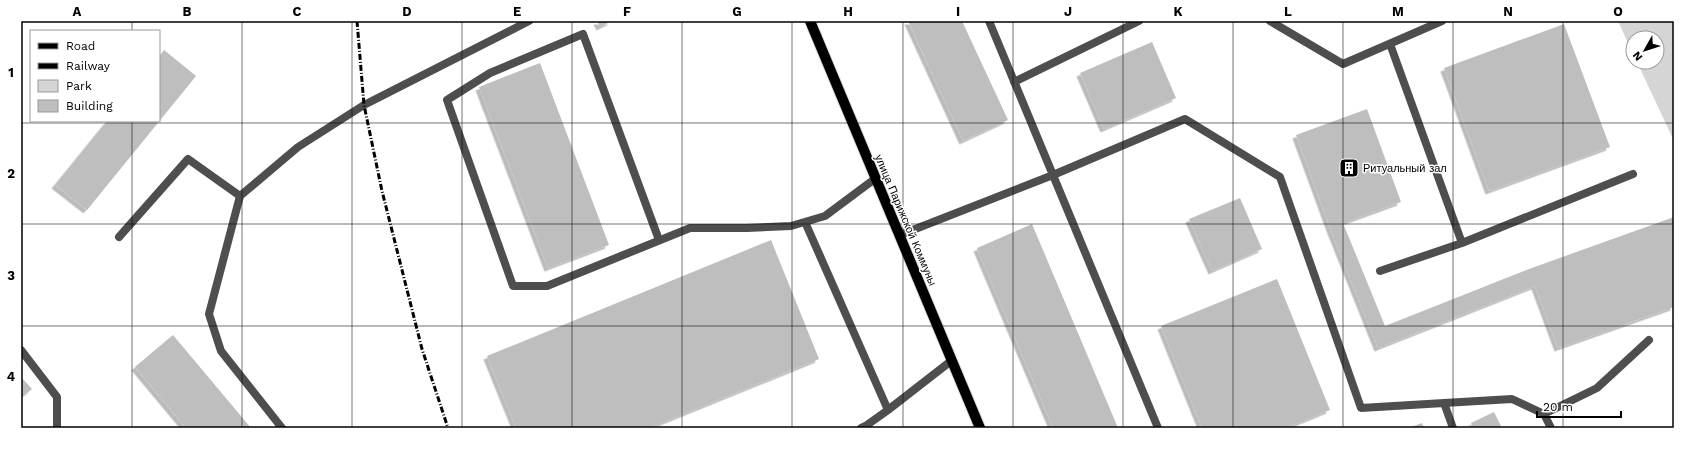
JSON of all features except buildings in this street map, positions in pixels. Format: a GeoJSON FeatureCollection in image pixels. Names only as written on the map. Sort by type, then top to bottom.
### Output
{"type":"FeatureCollection","features":[{"type":"Feature","properties":{"kind":"main road","name":"улица Парижской Коммуны"},"geometry":{"type":"LineString","coordinates":[[810,21],[980,428]]}},
{"type":"Feature","properties":{"kind":"lane"},"geometry":{"type":"LineString","coordinates":[[282,428],[221,350],[209,314],[240,196],[298,147],[364,105],[528,21]]}},
{"type":"Feature","properties":{"kind":"lane"},"geometry":{"type":"LineString","coordinates":[[989,21],[1158,428]]}},
{"type":"Feature","properties":{"kind":"lane"},"geometry":{"type":"LineString","coordinates":[[1014,82],[1139,21]]}},
{"type":"Feature","properties":{"kind":"lane"},"geometry":{"type":"LineString","coordinates":[[1270,21],[1343,64],[1442,21]]}},
{"type":"Feature","properties":{"kind":"lane"},"geometry":{"type":"LineString","coordinates":[[659,240],[583,34],[490,73],[447,100],[513,286],[547,286],[690,228],[784,227],[805,222],[825,216],[876,178]]}},
{"type":"Feature","properties":{"kind":"lane"},"geometry":{"type":"LineString","coordinates":[[1390,44],[1462,243]]}},
{"type":"Feature","properties":{"kind":"lane"},"geometry":{"type":"LineString","coordinates":[[900,235],[1053,175],[1185,119],[1280,177],[1361,408],[1512,399],[1544,414],[1551,428]]}},
{"type":"Feature","properties":{"kind":"lane"},"geometry":{"type":"LineString","coordinates":[[119,237],[188,159],[240,196]]}},
{"type":"Feature","properties":{"kind":"lane"},"geometry":{"type":"LineString","coordinates":[[1380,271],[1462,243],[1633,174]]}},
{"type":"Feature","properties":{"kind":"lane"},"geometry":{"type":"LineString","coordinates":[[805,222],[888,410]]}},
{"type":"Feature","properties":{"kind":"lane"},"geometry":{"type":"LineString","coordinates":[[1544,414],[1597,388],[1649,340]]}},
{"type":"Feature","properties":{"kind":"lane"},"geometry":{"type":"LineString","coordinates":[[21,350],[57,397],[57,428]]}},
{"type":"Feature","properties":{"kind":"lane"},"geometry":{"type":"LineString","coordinates":[[860,428],[867,425],[888,410],[951,361]]}},
{"type":"Feature","properties":{"kind":"lane"},"geometry":{"type":"LineString","coordinates":[[1444,403],[1453,428]]}},
{"type":"Feature","properties":{"kind":"green space"},"geometry":{"type":"Polygon","coordinates":[[[1618,21],[1674,21],[1674,141],[1641,70],[1665,70],[1665,30],[1625,30],[1625,36],[1618,21]]]}},
{"type":"Feature","properties":{"kind":"railway"},"geometry":{"type":"LineString","coordinates":[[357,21],[364,105],[382,191],[422,349],[448,428]]}},
{"type":"Feature","properties":{"kind":"place","name":"Ритуальный зал"},"geometry":{"type":"Point","coordinates":[1349,168]}}]}
